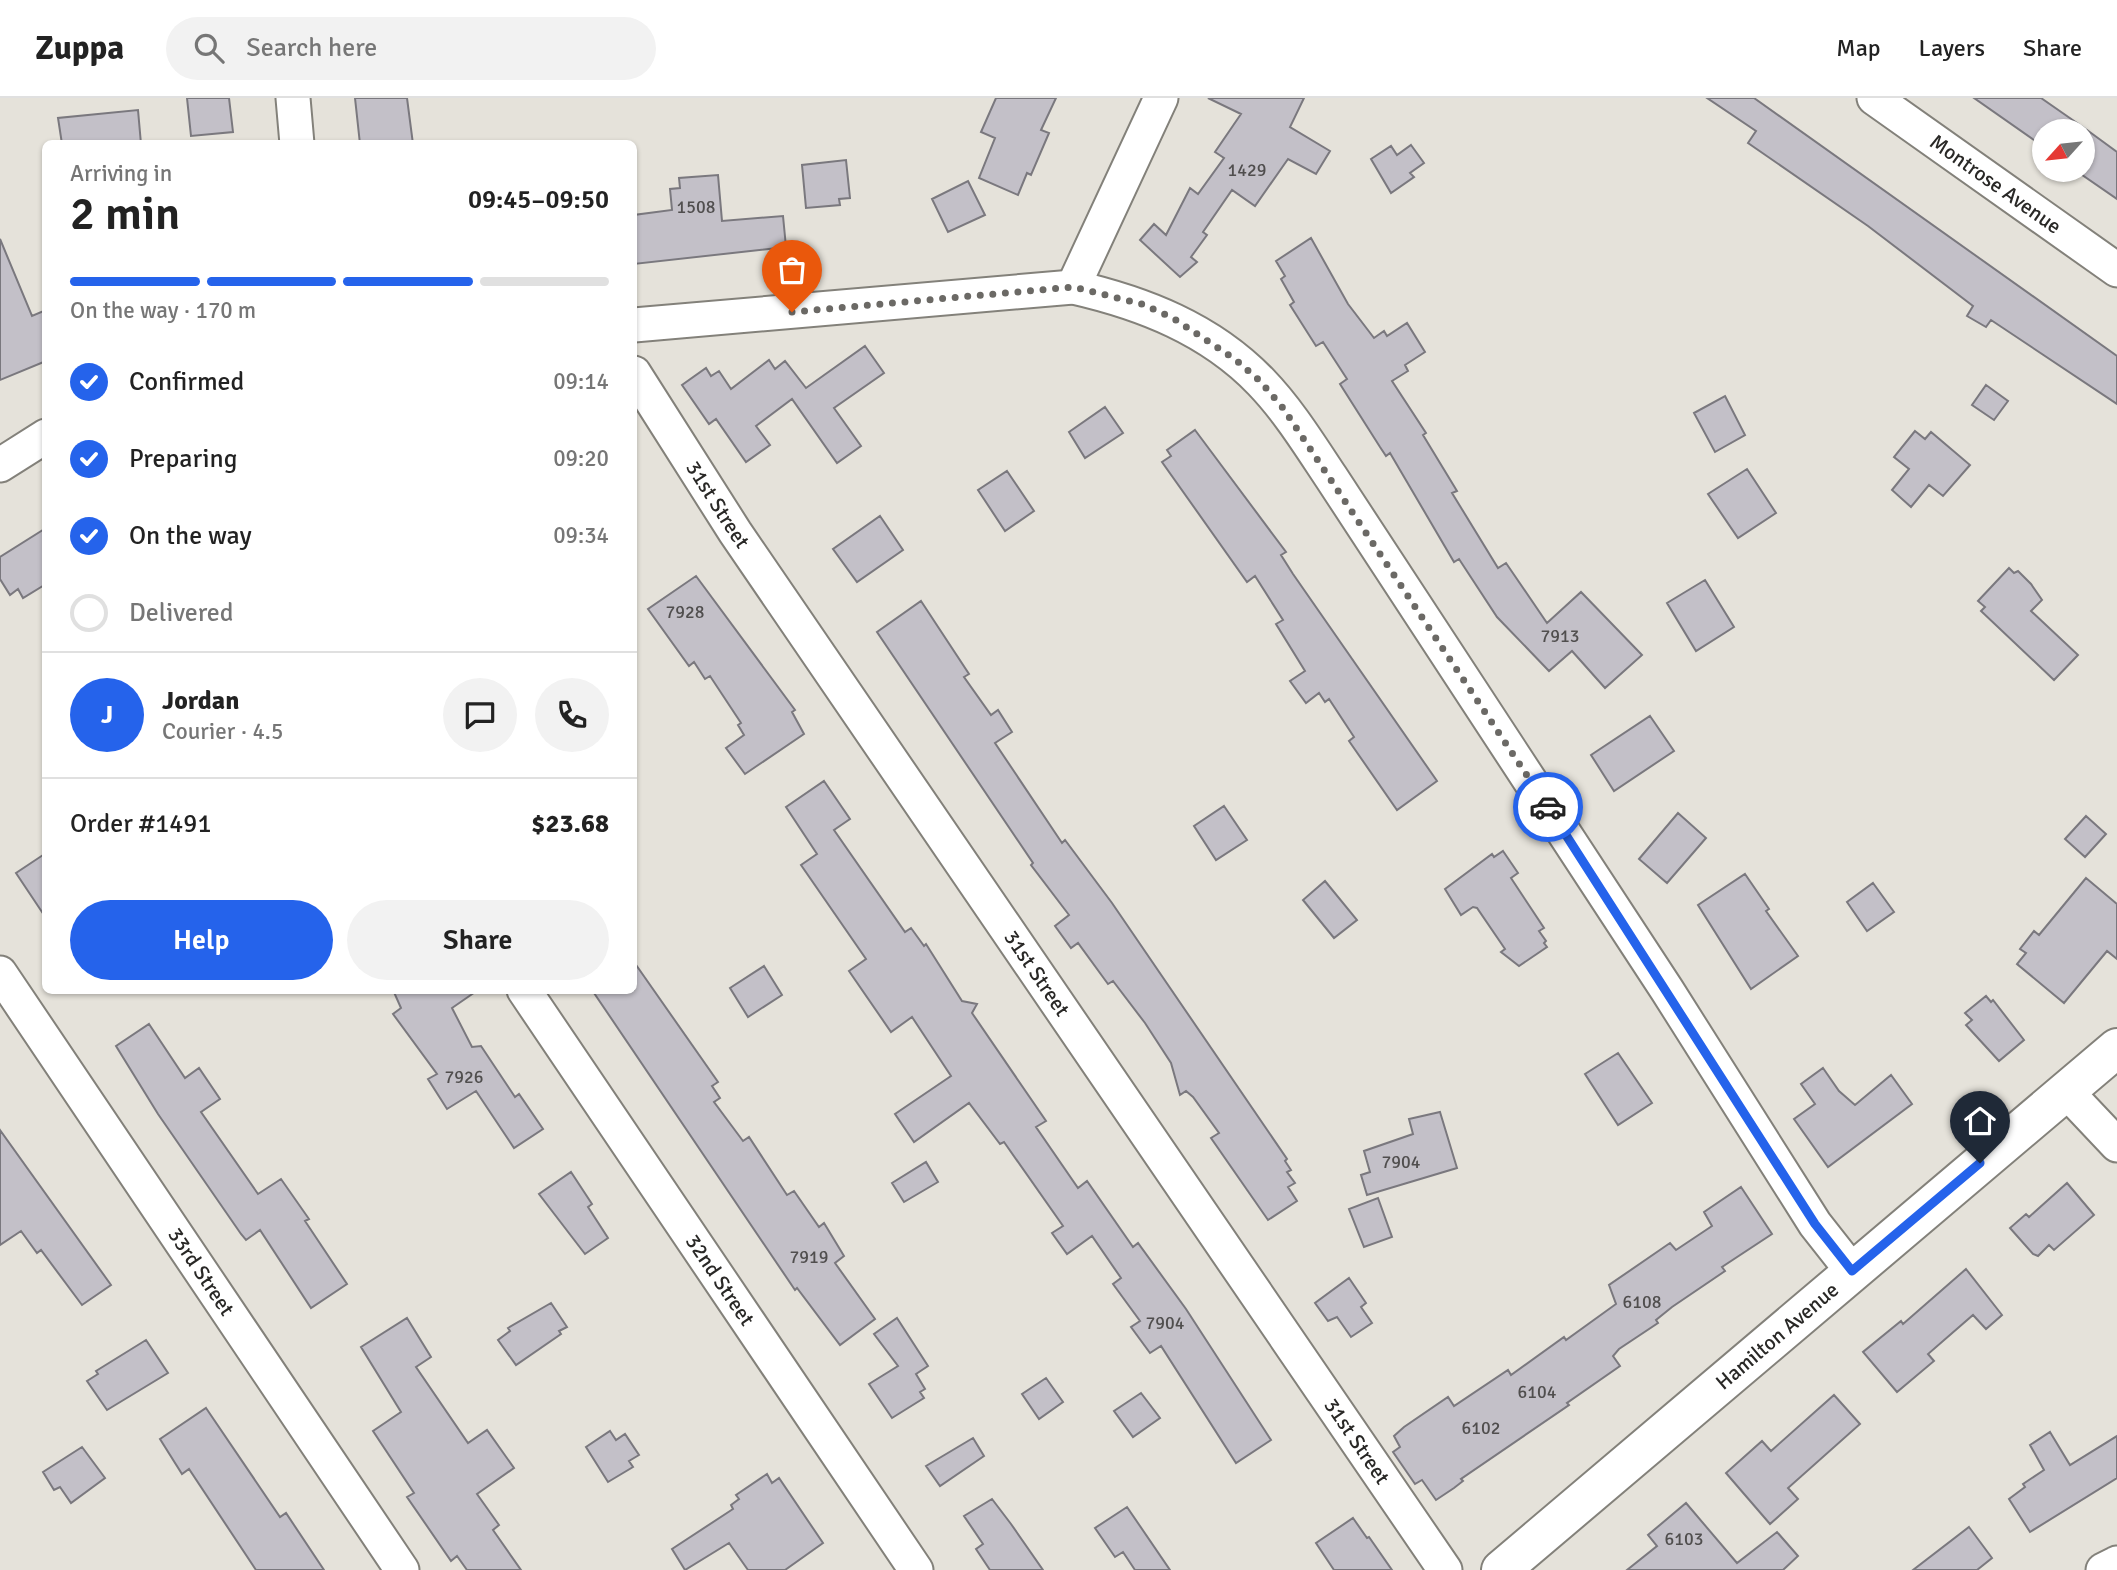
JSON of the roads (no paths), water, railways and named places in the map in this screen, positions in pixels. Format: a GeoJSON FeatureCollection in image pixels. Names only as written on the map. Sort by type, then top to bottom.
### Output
{"type":"FeatureCollection","features":[{"type":"Feature","properties":{"kind":"street"},"geometry":{"type":"LineString","coordinates":[[293,98],[297,140]]}},
{"type":"Feature","properties":{"kind":"street"},"geometry":{"type":"LineString","coordinates":[[1073,287],[1161,98]]}},
{"type":"Feature","properties":{"kind":"street","name":"Montrose Avenue"},"geometry":{"type":"LineString","coordinates":[[1874,98],[2117,270]]}},
{"type":"Feature","properties":{"kind":"street"},"geometry":{"type":"LineString","coordinates":[[637,325],[1073,287],[1142,304],[1173,318],[1236,360],[1260,381],[1283,408],[1645,956],[1815,1224],[1852,1271]]}},
{"type":"Feature","properties":{"kind":"street","name":"31st Street"},"geometry":{"type":"LineString","coordinates":[[637,378],[735,532],[1445,1570]]}},
{"type":"Feature","properties":{"kind":"street"},"geometry":{"type":"LineString","coordinates":[[0,465],[42,439]]}},
{"type":"Feature","properties":{"kind":"street","name":"33rd Street"},"geometry":{"type":"LineString","coordinates":[[0,974],[402,1570]]}},
{"type":"Feature","properties":{"kind":"street","name":"32nd Street"},"geometry":{"type":"LineString","coordinates":[[527,994],[916,1570]]}},
{"type":"Feature","properties":{"kind":"street","name":"Hamilton Avenue"},"geometry":{"type":"LineString","coordinates":[[1501,1570],[2117,1048]]}},
{"type":"Feature","properties":{"kind":"street"},"geometry":{"type":"LineString","coordinates":[[2066,1091],[2117,1144]]}},
{"type":"Feature","properties":{"kind":"street"},"geometry":{"type":"LineString","coordinates":[[2103,1570],[2117,1563]]}}]}
